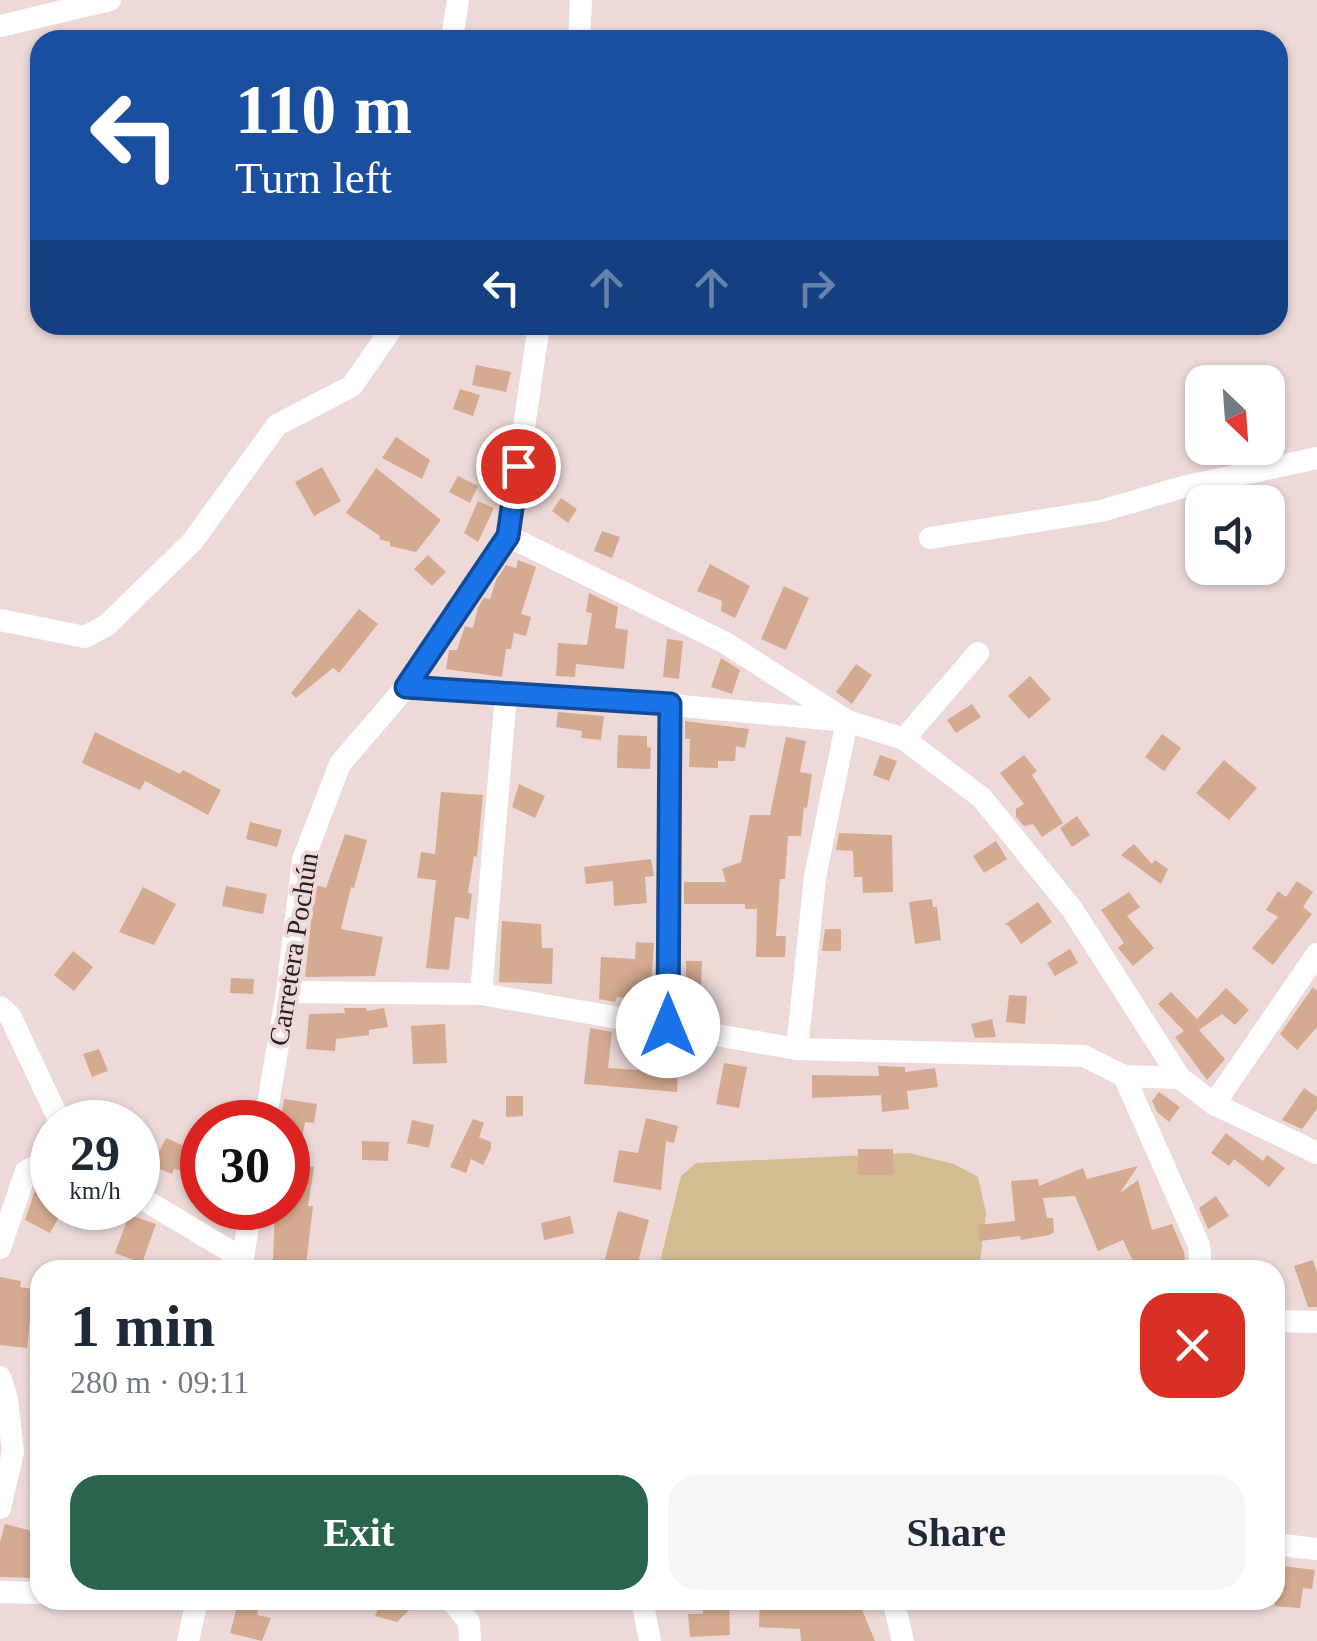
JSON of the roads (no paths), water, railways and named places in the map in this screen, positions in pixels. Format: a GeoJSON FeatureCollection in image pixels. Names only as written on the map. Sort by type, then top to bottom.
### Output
{"type":"FeatureCollection","features":[{"type":"Feature","properties":{"kind":"street"},"geometry":{"type":"LineString","coordinates":[[0,26],[110,0]]}},
{"type":"Feature","properties":{"kind":"street"},"geometry":{"type":"LineString","coordinates":[[454,30],[458,0]]}},
{"type":"Feature","properties":{"kind":"street"},"geometry":{"type":"LineString","coordinates":[[580,30],[582,0]]}},
{"type":"Feature","properties":{"kind":"street"},"geometry":{"type":"LineString","coordinates":[[0,620],[85,637],[107,625],[192,542],[277,425],[352,386],[387,335]]}},
{"type":"Feature","properties":{"kind":"street"},"geometry":{"type":"LineString","coordinates":[[538,335],[508,536],[724,642],[847,722]]}},
{"type":"Feature","properties":{"kind":"street"},"geometry":{"type":"LineString","coordinates":[[930,538],[1101,510],[1183,486],[1266,472],[1317,458]]}},
{"type":"Feature","properties":{"kind":"street","name":"Carretera Pochún"},"geometry":{"type":"LineString","coordinates":[[269,1100],[303,860],[340,764],[406,687],[508,536]]}},
{"type":"Feature","properties":{"kind":"street"},"geometry":{"type":"LineString","coordinates":[[904,739],[978,653]]}},
{"type":"Feature","properties":{"kind":"street"},"geometry":{"type":"LineString","coordinates":[[406,687],[670,704],[847,722],[904,739],[982,798],[1072,908],[1180,1078],[1214,1104],[1317,1153]]}},
{"type":"Feature","properties":{"kind":"street"},"geometry":{"type":"LineString","coordinates":[[481,994],[506,694]]}},
{"type":"Feature","properties":{"kind":"street"},"geometry":{"type":"LineString","coordinates":[[668,1026],[670,704]]}},
{"type":"Feature","properties":{"kind":"street"},"geometry":{"type":"LineString","coordinates":[[797,1048],[815,877],[847,722]]}},
{"type":"Feature","properties":{"kind":"street"},"geometry":{"type":"LineString","coordinates":[[1214,1104],[1317,954]]}},
{"type":"Feature","properties":{"kind":"street"},"geometry":{"type":"LineString","coordinates":[[287,992],[481,994],[797,1048],[1084,1056],[1124,1076],[1180,1078]]}},
{"type":"Feature","properties":{"kind":"street"},"geometry":{"type":"LineString","coordinates":[[0,1007],[10,1016],[50,1100]]}},
{"type":"Feature","properties":{"kind":"street"},"geometry":{"type":"LineString","coordinates":[[1124,1076],[1199,1246],[1200,1260]]}},
{"type":"Feature","properties":{"kind":"street"},"geometry":{"type":"LineString","coordinates":[[0,1248],[26,1170],[30,1168]]}},
{"type":"Feature","properties":{"kind":"street"},"geometry":{"type":"LineString","coordinates":[[160,1210],[236,1260]]}},
{"type":"Feature","properties":{"kind":"street"},"geometry":{"type":"LineString","coordinates":[[243,1260],[247,1230]]}},
{"type":"Feature","properties":{"kind":"street"},"geometry":{"type":"LineString","coordinates":[[1285,1321],[1317,1322]]}},
{"type":"Feature","properties":{"kind":"street"},"geometry":{"type":"LineString","coordinates":[[0,1377],[14,1452],[0,1508]]}},
{"type":"Feature","properties":{"kind":"street"},"geometry":{"type":"LineString","coordinates":[[1285,1545],[1317,1549]]}},
{"type":"Feature","properties":{"kind":"street"},"geometry":{"type":"LineString","coordinates":[[0,1592],[30,1593]]}},
{"type":"Feature","properties":{"kind":"street"},"geometry":{"type":"LineString","coordinates":[[188,1641],[194,1610]]}},
{"type":"Feature","properties":{"kind":"street"},"geometry":{"type":"LineString","coordinates":[[459,1610],[469,1622],[470,1641]]}},
{"type":"Feature","properties":{"kind":"street"},"geometry":{"type":"LineString","coordinates":[[644,1610],[650,1641]]}},
{"type":"Feature","properties":{"kind":"street"},"geometry":{"type":"LineString","coordinates":[[896,1610],[904,1641]]}}]}
